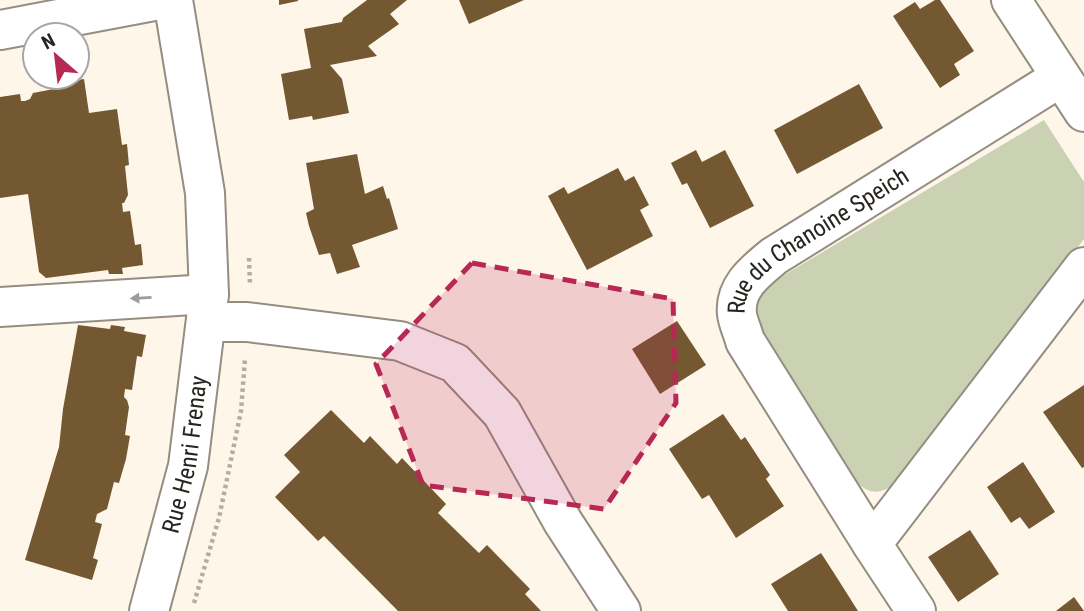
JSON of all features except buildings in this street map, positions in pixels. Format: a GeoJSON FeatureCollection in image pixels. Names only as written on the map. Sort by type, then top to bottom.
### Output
{"type":"FeatureCollection","features":[{"type":"Feature","properties":{"kind":"street"},"geometry":{"type":"LineString","coordinates":[[0,30],[159,0]]}},
{"type":"Feature","properties":{"kind":"street","name":"Rue Henri Frenay"},"geometry":{"type":"LineString","coordinates":[[149,611],[188,466],[207,308],[205,192],[173,0]]}},
{"type":"Feature","properties":{"kind":"street"},"geometry":{"type":"LineString","coordinates":[[1010,0],[1084,112]]}},
{"type":"Feature","properties":{"kind":"street","name":"Rue du Chanoine Speich"},"geometry":{"type":"LineString","coordinates":[[916,611],[745,341],[737,313],[740,292],[751,275],[774,256],[1061,76]]}},
{"type":"Feature","properties":{"kind":"street"},"geometry":{"type":"LineString","coordinates":[[872,544],[1084,267]]}},
{"type":"Feature","properties":{"kind":"street"},"geometry":{"type":"LineString","coordinates":[[0,307],[207,308],[247,322],[400,341],[455,363],[502,413],[563,522],[621,611]]}},
{"type":"Feature","properties":{"kind":"highlighted area"},"geometry":{"type":"Polygon","coordinates":[[[472,263],[673,299],[676,403],[604,509],[423,485],[376,364],[472,263]]]}},
{"type":"Feature","properties":{"kind":"green space"},"geometry":{"type":"Polygon","coordinates":[[[1044,120],[1084,182],[1084,239],[898,483],[875,492],[866,489],[855,481],[760,331],[757,311],[762,296],[769,284],[1044,120]]]}}]}
